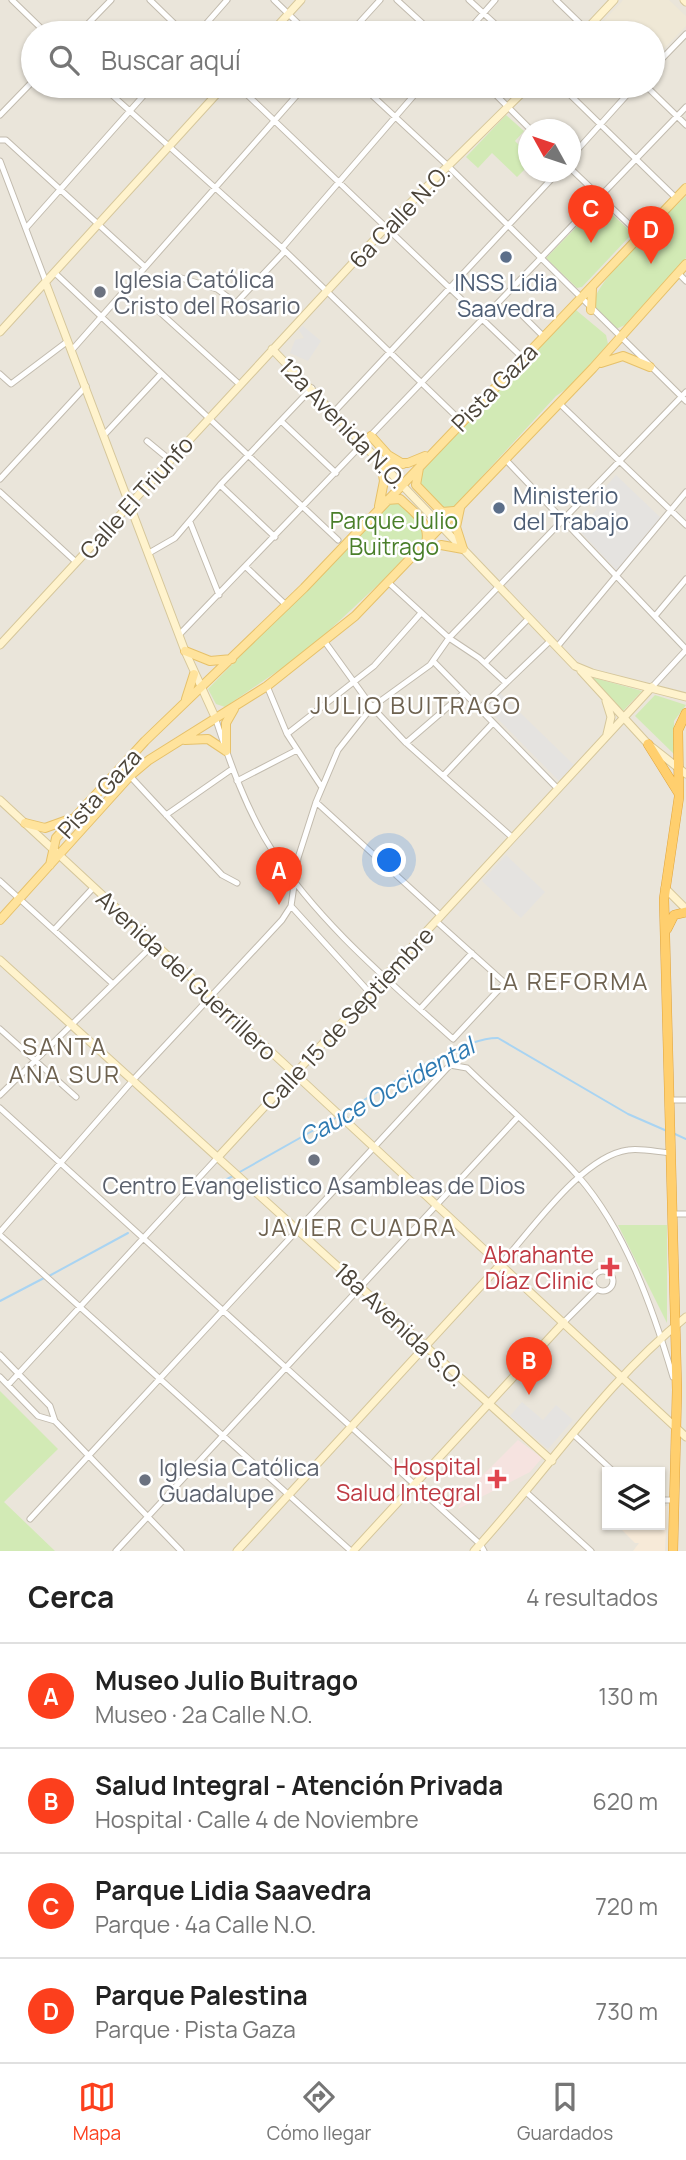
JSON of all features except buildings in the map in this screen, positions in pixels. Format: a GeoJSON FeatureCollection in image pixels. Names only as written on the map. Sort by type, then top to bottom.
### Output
{"type":"FeatureCollection","features":[{"type":"Feature","properties":{"kind":"highway"},"geometry":{"type":"LineString","coordinates":[[673,1551],[675,1500],[683,1433],[677,1390],[665,888],[683,772],[677,734],[686,713]]}},
{"type":"Feature","properties":{"kind":"highway"},"geometry":{"type":"LineString","coordinates":[[648,744],[670,775],[680,797]]}},
{"type":"Feature","properties":{"kind":"highway"},"geometry":{"type":"LineString","coordinates":[[675,837],[686,812]]}},
{"type":"Feature","properties":{"kind":"highway"},"geometry":{"type":"LineString","coordinates":[[665,934],[674,915],[686,911]]}},
{"type":"Feature","properties":{"kind":"main road","name":"Pista Gaza"},"geometry":{"type":"LineString","coordinates":[[56,853],[56,838],[75,816],[183,705],[287,606],[430,453],[686,188]]}},
{"type":"Feature","properties":{"kind":"main road","name":"Pista Gaza"},"geometry":{"type":"LineString","coordinates":[[19,899],[50,865],[56,853],[130,776],[175,743],[267,686],[325,642],[389,583],[593,368],[686,264]]}},
{"type":"Feature","properties":{"kind":"main road"},"geometry":{"type":"LineString","coordinates":[[591,310],[592,285]]}},
{"type":"Feature","properties":{"kind":"main road"},"geometry":{"type":"LineString","coordinates":[[593,368],[619,356],[650,367]]}},
{"type":"Feature","properties":{"kind":"main road"},"geometry":{"type":"LineString","coordinates":[[371,436],[388,455],[403,464]]}},
{"type":"Feature","properties":{"kind":"main road"},"geometry":{"type":"LineString","coordinates":[[378,510],[384,481],[382,463],[403,464],[430,453]]}},
{"type":"Feature","properties":{"kind":"main road"},"geometry":{"type":"LineString","coordinates":[[421,464],[416,475],[416,485],[442,512],[448,514],[462,505]]}},
{"type":"Feature","properties":{"kind":"main road"},"geometry":{"type":"LineString","coordinates":[[387,500],[400,499],[422,520],[427,527],[426,544]]}},
{"type":"Feature","properties":{"kind":"main road"},"geometry":{"type":"LineString","coordinates":[[412,558],[434,546],[463,549],[456,527],[462,505]]}},
{"type":"Feature","properties":{"kind":"main road"},"geometry":{"type":"LineString","coordinates":[[185,651],[210,661],[232,659]]}},
{"type":"Feature","properties":{"kind":"main road"},"geometry":{"type":"LineString","coordinates":[[183,705],[194,674]]}},
{"type":"Feature","properties":{"kind":"main road"},"geometry":{"type":"LineString","coordinates":[[226,751],[226,721],[241,702]]}},
{"type":"Feature","properties":{"kind":"main road"},"geometry":{"type":"LineString","coordinates":[[175,743],[204,738],[226,751]]}},
{"type":"Feature","properties":{"kind":"main road"},"geometry":{"type":"LineString","coordinates":[[24,823],[45,828],[75,816]]}},
{"type":"Feature","properties":{"kind":"main road"},"geometry":{"type":"LineString","coordinates":[[0,920],[19,899]]}},
{"type":"Feature","properties":{"kind":"street"},"geometry":{"type":"LineString","coordinates":[[12,0],[34,21]]}},
{"type":"Feature","properties":{"kind":"street"},"geometry":{"type":"LineString","coordinates":[[91,21],[111,0]]}},
{"type":"Feature","properties":{"kind":"street"},"geometry":{"type":"LineString","coordinates":[[150,0],[172,21]]}},
{"type":"Feature","properties":{"kind":"street"},"geometry":{"type":"LineString","coordinates":[[209,21],[227,0]]}},
{"type":"Feature","properties":{"kind":"street"},"geometry":{"type":"LineString","coordinates":[[274,0],[295,21]]}},
{"type":"Feature","properties":{"kind":"street"},"geometry":{"type":"LineString","coordinates":[[282,21],[301,0]]}},
{"type":"Feature","properties":{"kind":"street"},"geometry":{"type":"LineString","coordinates":[[361,21],[380,0]]}},
{"type":"Feature","properties":{"kind":"street"},"geometry":{"type":"LineString","coordinates":[[397,0],[420,21]]}},
{"type":"Feature","properties":{"kind":"street"},"geometry":{"type":"LineString","coordinates":[[469,0],[492,21]]}},
{"type":"Feature","properties":{"kind":"street"},"geometry":{"type":"LineString","coordinates":[[477,21],[495,0]]}},
{"type":"Feature","properties":{"kind":"street"},"geometry":{"type":"LineString","coordinates":[[556,0],[576,21]]}},
{"type":"Feature","properties":{"kind":"street"},"geometry":{"type":"LineString","coordinates":[[596,21],[614,0]]}},
{"type":"Feature","properties":{"kind":"street"},"geometry":{"type":"LineString","coordinates":[[665,56],[686,34]]}},
{"type":"Feature","properties":{"kind":"street"},"geometry":{"type":"LineString","coordinates":[[0,115],[21,93]]}},
{"type":"Feature","properties":{"kind":"street"},"geometry":{"type":"LineString","coordinates":[[115,98],[284,249],[461,421]]}},
{"type":"Feature","properties":{"kind":"street"},"geometry":{"type":"LineString","coordinates":[[26,228],[141,98]]}},
{"type":"Feature","properties":{"kind":"street"},"geometry":{"type":"LineString","coordinates":[[0,331],[46,284],[213,98]]}},
{"type":"Feature","properties":{"kind":"street"},"geometry":{"type":"LineString","coordinates":[[251,98],[523,358]]}},
{"type":"Feature","properties":{"kind":"street"},"geometry":{"type":"LineString","coordinates":[[72,350],[295,98]]}},
{"type":"Feature","properties":{"kind":"street"},"geometry":{"type":"LineString","coordinates":[[375,98],[447,165],[579,299],[684,397],[449,638],[433,662],[372,707],[338,750],[321,786],[293,880],[291,906],[282,920],[134,1079],[0,1233],[352,1551],[596,1290]]}},
{"type":"Feature","properties":{"kind":"street"},"geometry":{"type":"LineString","coordinates":[[175,276],[217,289],[236,303],[412,98]]}},
{"type":"Feature","properties":{"kind":"street"},"geometry":{"type":"LineString","coordinates":[[500,98],[520,119]]}},
{"type":"Feature","properties":{"kind":"street","name":"6a Calle N.O."},"geometry":{"type":"LineString","coordinates":[[272,349],[387,226],[516,98]]}},
{"type":"Feature","properties":{"kind":"street"},"geometry":{"type":"LineString","coordinates":[[573,98],[676,198]]}},
{"type":"Feature","properties":{"kind":"street"},"geometry":{"type":"LineString","coordinates":[[581,146],[624,98]]}},
{"type":"Feature","properties":{"kind":"street"},"geometry":{"type":"LineString","coordinates":[[658,98],[686,125]]}},
{"type":"Feature","properties":{"kind":"street"},"geometry":{"type":"LineString","coordinates":[[179,635],[686,107]]}},
{"type":"Feature","properties":{"kind":"street"},"geometry":{"type":"LineString","coordinates":[[0,140],[6,140],[58,191],[145,267]]}},
{"type":"Feature","properties":{"kind":"street"},"geometry":{"type":"LineString","coordinates":[[0,161],[185,651],[215,717],[237,782],[272,849],[293,880],[384,977],[453,1039],[505,983],[316,802]]}},
{"type":"Feature","properties":{"kind":"street"},"geometry":{"type":"LineString","coordinates":[[581,178],[634,229]]}},
{"type":"Feature","properties":{"kind":"street"},"geometry":{"type":"LineString","coordinates":[[334,412],[548,182]]}},
{"type":"Feature","properties":{"kind":"street"},"geometry":{"type":"LineString","coordinates":[[55,273],[302,509],[338,540]]}},
{"type":"Feature","properties":{"kind":"street"},"geometry":{"type":"LineString","coordinates":[[678,273],[686,281]]}},
{"type":"Feature","properties":{"kind":"street"},"geometry":{"type":"LineString","coordinates":[[153,306],[238,383]]}},
{"type":"Feature","properties":{"kind":"street"},"geometry":{"type":"LineString","coordinates":[[522,315],[543,336]]}},
{"type":"Feature","properties":{"kind":"street"},"geometry":{"type":"LineString","coordinates":[[0,374],[11,384],[68,341]]}},
{"type":"Feature","properties":{"kind":"street","name":"Calle El Triunfo"},"geometry":{"type":"LineString","coordinates":[[0,645],[272,349]]}},
{"type":"Feature","properties":{"kind":"street","name":"12a Avenida N.O."},"geometry":{"type":"LineString","coordinates":[[272,349],[648,744],[683,772]]}},
{"type":"Feature","properties":{"kind":"street"},"geometry":{"type":"LineString","coordinates":[[104,435],[161,374]]}},
{"type":"Feature","properties":{"kind":"street"},"geometry":{"type":"LineString","coordinates":[[0,479],[86,386]]}},
{"type":"Feature","properties":{"kind":"street"},"geometry":{"type":"LineString","coordinates":[[149,553],[175,538],[190,523],[220,485],[312,388]]}},
{"type":"Feature","properties":{"kind":"street"},"geometry":{"type":"LineString","coordinates":[[559,402],[686,525]]}},
{"type":"Feature","properties":{"kind":"street"},"geometry":{"type":"LineString","coordinates":[[281,421],[336,473]]}},
{"type":"Feature","properties":{"kind":"street"},"geometry":{"type":"LineString","coordinates":[[147,440],[170,460]]}},
{"type":"Feature","properties":{"kind":"street"},"geometry":{"type":"LineString","coordinates":[[505,459],[686,650]]}},
{"type":"Feature","properties":{"kind":"street"},"geometry":{"type":"LineString","coordinates":[[220,485],[275,537]]}},
{"type":"Feature","properties":{"kind":"street"},"geometry":{"type":"LineString","coordinates":[[0,492],[76,562]]}},
{"type":"Feature","properties":{"kind":"street"},"geometry":{"type":"LineString","coordinates":[[557,647],[686,492]]}},
{"type":"Feature","properties":{"kind":"street"},"geometry":{"type":"LineString","coordinates":[[190,523],[219,595]]}},
{"type":"Feature","properties":{"kind":"street"},"geometry":{"type":"LineString","coordinates":[[246,567],[287,606]]}},
{"type":"Feature","properties":{"kind":"street"},"geometry":{"type":"LineString","coordinates":[[654,616],[686,579]]}},
{"type":"Feature","properties":{"kind":"street"},"geometry":{"type":"LineString","coordinates":[[389,583],[449,638],[485,663],[506,683]]}},
{"type":"Feature","properties":{"kind":"street"},"geometry":{"type":"LineString","coordinates":[[287,734],[374,666],[421,613]]}},
{"type":"Feature","properties":{"kind":"street"},"geometry":{"type":"LineString","coordinates":[[485,663],[529,618]]}},
{"type":"Feature","properties":{"kind":"street"},"geometry":{"type":"LineString","coordinates":[[479,709],[551,640]]}},
{"type":"Feature","properties":{"kind":"street"},"geometry":{"type":"LineString","coordinates":[[325,642],[372,707],[406,743],[513,838]]}},
{"type":"Feature","properties":{"kind":"street","name":"Calle 15 de Septiembre"},"geometry":{"type":"LineString","coordinates":[[8,1385],[686,650]]}},
{"type":"Feature","properties":{"kind":"street"},"geometry":{"type":"LineString","coordinates":[[433,662],[558,789]]}},
{"type":"Feature","properties":{"kind":"street"},"geometry":{"type":"LineString","coordinates":[[575,666],[598,675],[686,697]]}},
{"type":"Feature","properties":{"kind":"street"},"geometry":{"type":"LineString","coordinates":[[267,686],[287,734],[321,786]]}},
{"type":"Feature","properties":{"kind":"street"},"geometry":{"type":"LineString","coordinates":[[406,743],[464,693]]}},
{"type":"Feature","properties":{"kind":"street"},"geometry":{"type":"LineString","coordinates":[[602,695],[610,714],[606,738]]}},
{"type":"Feature","properties":{"kind":"street"},"geometry":{"type":"LineString","coordinates":[[443,776],[493,723]]}},
{"type":"Feature","properties":{"kind":"street"},"geometry":{"type":"LineString","coordinates":[[237,782],[297,750]]}},
{"type":"Feature","properties":{"kind":"street"},"geometry":{"type":"LineString","coordinates":[[166,815],[232,769]]}},
{"type":"Feature","properties":{"kind":"street"},"geometry":{"type":"LineString","coordinates":[[130,776],[222,875],[236,883]]}},
{"type":"Feature","properties":{"kind":"street","name":"Avenida del Guerrillero"},"geometry":{"type":"LineString","coordinates":[[0,800],[153,946],[295,1073],[683,1433]]}},
{"type":"Feature","properties":{"kind":"street"},"geometry":{"type":"LineString","coordinates":[[0,881],[113,984]]}},
{"type":"Feature","properties":{"kind":"street"},"geometry":{"type":"LineString","coordinates":[[54,930],[93,888]]}},
{"type":"Feature","properties":{"kind":"street"},"geometry":{"type":"LineString","coordinates":[[665,888],[686,911]]}},
{"type":"Feature","properties":{"kind":"street"},"geometry":{"type":"LineString","coordinates":[[291,906],[370,993]]}},
{"type":"Feature","properties":{"kind":"street"},"geometry":{"type":"LineString","coordinates":[[0,1095],[153,946]]}},
{"type":"Feature","properties":{"kind":"street"},"geometry":{"type":"LineString","coordinates":[[420,1009],[472,953]]}},
{"type":"Feature","properties":{"kind":"street","name":"18a Avenida S.O."},"geometry":{"type":"LineString","coordinates":[[0,960],[238,1173],[552,1461]]}},
{"type":"Feature","properties":{"kind":"street"},"geometry":{"type":"LineString","coordinates":[[0,1029],[76,1097]]}},
{"type":"Feature","properties":{"kind":"street"},"geometry":{"type":"LineString","coordinates":[[30,1519],[446,1067],[461,1065],[579,1178],[611,1226],[639,1279],[662,1336],[677,1390]]}},
{"type":"Feature","properties":{"kind":"street"},"geometry":{"type":"LineString","coordinates":[[670,1100],[686,1100]]}},
{"type":"Feature","properties":{"kind":"street"},"geometry":{"type":"LineString","coordinates":[[0,1108],[482,1548]]}},
{"type":"Feature","properties":{"kind":"street"},"geometry":{"type":"LineString","coordinates":[[116,1551],[517,1118]]}},
{"type":"Feature","properties":{"kind":"street"},"geometry":{"type":"LineString","coordinates":[[237,1551],[579,1178],[604,1157],[620,1152],[634,1149],[671,1153]]}},
{"type":"Feature","properties":{"kind":"street"},"geometry":{"type":"LineString","coordinates":[[673,1214],[686,1214]]}},
{"type":"Feature","properties":{"kind":"street"},"geometry":{"type":"LineString","coordinates":[[598,1272],[608,1272],[613,1280],[611,1287],[606,1291],[596,1290],[593,1277],[598,1272]]}},
{"type":"Feature","properties":{"kind":"street"},"geometry":{"type":"LineString","coordinates":[[474,1551],[482,1548],[622,1376],[662,1336],[686,1317]]}},
{"type":"Feature","properties":{"kind":"street"},"geometry":{"type":"LineString","coordinates":[[0,1355],[50,1405],[55,1422]]}},
{"type":"Feature","properties":{"kind":"street"},"geometry":{"type":"LineString","coordinates":[[0,1377],[38,1416],[55,1422],[181,1551]]}},
{"type":"Feature","properties":{"kind":"street"},"geometry":{"type":"LineString","coordinates":[[573,1434],[609,1467]]}},
{"type":"Feature","properties":{"kind":"street"},"geometry":{"type":"LineString","coordinates":[[526,1492],[591,1551]]}},
{"type":"Feature","properties":{"kind":"street"},"geometry":{"type":"LineString","coordinates":[[665,1500],[675,1500]]}},
{"type":"Feature","properties":{"kind":"shaded area"},"geometry":{"type":"Polygon","coordinates":[[[0,0],[686,0],[686,1551],[0,1551],[0,0]]]}},
{"type":"Feature","properties":{"kind":"shaded area"},"geometry":{"type":"Polygon","coordinates":[[[623,0],[669,0],[686,16],[686,26],[665,48],[665,21],[603,21],[623,0]]]}},
{"type":"Feature","properties":{"kind":"shaded area"},"geometry":{"type":"Polygon","coordinates":[[[303,326],[321,341],[308,361],[290,353],[295,340],[304,338],[299,330],[303,326]]]}},
{"type":"Feature","properties":{"kind":"shaded area"},"geometry":{"type":"Polygon","coordinates":[[[616,475],[662,519],[618,572],[578,529],[597,509],[591,503],[616,475]]]}},
{"type":"Feature","properties":{"kind":"shaded area"},"geometry":{"type":"Polygon","coordinates":[[[500,693],[574,765],[559,781],[486,707],[500,693]]]}},
{"type":"Feature","properties":{"kind":"shaded area"},"geometry":{"type":"Polygon","coordinates":[[[506,855],[545,892],[521,918],[482,881],[506,855]]]}},
{"type":"Feature","properties":{"kind":"shaded area"},"geometry":{"type":"Polygon","coordinates":[[[522,1402],[543,1420],[556,1405],[573,1420],[548,1449],[510,1416],[522,1402]]]}},
{"type":"Feature","properties":{"kind":"shaded area","name":"Hospital Salud Integral"},"geometry":{"type":"Polygon","coordinates":[[[518,1440],[542,1458],[530,1472],[458,1509],[465,1493],[518,1440]]]}},
{"type":"Feature","properties":{"kind":"shaded area"},"geometry":{"type":"Polygon","coordinates":[[[667,1506],[665,1551],[633,1551],[639,1543],[635,1543],[622,1530],[665,1530],[667,1506]]]}},
{"type":"Feature","properties":{"kind":"green space"},"geometry":{"type":"Polygon","coordinates":[[[506,115],[518,126],[518,138],[515,141],[518,144],[517,177],[492,153],[478,168],[466,157],[506,115]]]}},
{"type":"Feature","properties":{"kind":"green space"},"geometry":{"type":"Polygon","coordinates":[[[686,196],[686,258],[625,325],[616,329],[593,307],[596,296],[617,266],[686,196]]]}},
{"type":"Feature","properties":{"kind":"green space"},"geometry":{"type":"Polygon","coordinates":[[[600,203],[629,230],[630,236],[582,287],[577,288],[546,258],[600,203]]]}},
{"type":"Feature","properties":{"kind":"green space"},"geometry":{"type":"Polygon","coordinates":[[[576,310],[606,335],[608,344],[453,508],[445,509],[420,485],[423,469],[576,310]]]}},
{"type":"Feature","properties":{"kind":"green space","name":"Parque Julio Buitrago"},"geometry":{"type":"Polygon","coordinates":[[[392,501],[398,501],[425,528],[425,536],[382,581],[307,651],[225,707],[216,704],[208,689],[392,501]]]}},
{"type":"Feature","properties":{"kind":"green space"},"geometry":{"type":"Polygon","coordinates":[[[591,677],[642,691],[623,711],[591,677]]]}},
{"type":"Feature","properties":{"kind":"green space"},"geometry":{"type":"Polygon","coordinates":[[[655,695],[686,705],[674,721],[674,754],[635,716],[655,695]]]}},
{"type":"Feature","properties":{"kind":"green space"},"geometry":{"type":"Polygon","coordinates":[[[618,1225],[667,1225],[667,1323],[618,1225]]]}},
{"type":"Feature","properties":{"kind":"green space"},"geometry":{"type":"Polygon","coordinates":[[[0,1391],[58,1449],[4,1502],[55,1551],[0,1551],[0,1391]]]}},
{"type":"Feature","properties":{"kind":"waterway","name":"Cauce Occidental"},"geometry":{"type":"LineString","coordinates":[[341,1114],[441,1056],[462,1046],[498,1038],[628,1114],[667,1131]]}},
{"type":"Feature","properties":{"kind":"waterway","name":"Cauce Occidental"},"geometry":{"type":"LineString","coordinates":[[238,1173],[337,1117]]}},
{"type":"Feature","properties":{"kind":"waterway","name":"Cauce Occidental"},"geometry":{"type":"LineString","coordinates":[[675,1134],[686,1139]]}},
{"type":"Feature","properties":{"kind":"waterway","name":"Cauce Occidental"},"geometry":{"type":"LineString","coordinates":[[200,1193],[233,1176]]}},
{"type":"Feature","properties":{"kind":"waterway","name":"Cauce Occidental"},"geometry":{"type":"LineString","coordinates":[[49,1276],[128,1233]]}},
{"type":"Feature","properties":{"kind":"waterway","name":"Cauce Occidental"},"geometry":{"type":"LineString","coordinates":[[0,1301],[44,1278]]}},
{"type":"Feature","properties":{"kind":"place","name":"Parque Lidia Saavedra"},"geometry":{"type":"Point","coordinates":[591,243]}},
{"type":"Feature","properties":{"kind":"place","name":"INSS Lidia Saavedra"},"geometry":{"type":"Point","coordinates":[506,257]}},
{"type":"Feature","properties":{"kind":"place","name":"Parque Palestina"},"geometry":{"type":"Point","coordinates":[651,264]}},
{"type":"Feature","properties":{"kind":"place","name":"Iglesia Católica Cristo del Rosario"},"geometry":{"type":"Point","coordinates":[100,292]}},
{"type":"Feature","properties":{"kind":"place","name":"Ministerio del Trabajo"},"geometry":{"type":"Point","coordinates":[499,508]}},
{"type":"Feature","properties":{"kind":"place","name":"Museo Julio Buitrago"},"geometry":{"type":"Point","coordinates":[279,905]}},
{"type":"Feature","properties":{"kind":"place","name":"Centro Evangelistico Asambleas de Dios"},"geometry":{"type":"Point","coordinates":[314,1160]}},
{"type":"Feature","properties":{"kind":"place","name":"Abrahante Díaz Clinic"},"geometry":{"type":"Point","coordinates":[610,1267]}},
{"type":"Feature","properties":{"kind":"place","name":"Salud Integral - Atención Privada"},"geometry":{"type":"Point","coordinates":[529,1395]}},
{"type":"Feature","properties":{"kind":"place","name":"Hospital Salud Integral"},"geometry":{"type":"Point","coordinates":[497,1479]}},
{"type":"Feature","properties":{"kind":"place","name":"Iglesia Católica Guadalupe"},"geometry":{"type":"Point","coordinates":[145,1480]}},
{"type":"Feature","properties":{"kind":"district","name":"JULIO BUITRAGO"},"geometry":{"type":"Point","coordinates":[416,704]}},
{"type":"Feature","properties":{"kind":"district","name":"LA REFORMA"},"geometry":{"type":"Point","coordinates":[569,980]}},
{"type":"Feature","properties":{"kind":"district","name":"SANTA ANA SUR"},"geometry":{"type":"Point","coordinates":[65,1059]}},
{"type":"Feature","properties":{"kind":"district","name":"JAVIER CUADRA"},"geometry":{"type":"Point","coordinates":[358,1226]}}]}
